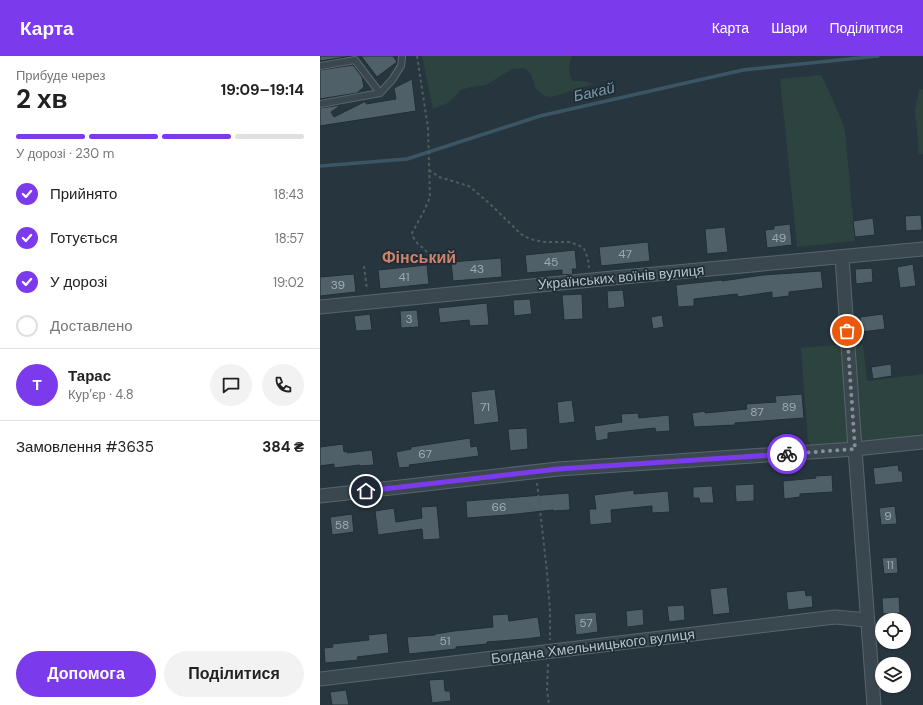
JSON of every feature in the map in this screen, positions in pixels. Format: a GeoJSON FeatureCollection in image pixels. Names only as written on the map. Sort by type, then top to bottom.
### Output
{"type":"FeatureCollection","features":[{"type":"Feature","properties":{"kind":"street","name":"Українських воїнів вулиця"},"geometry":{"type":"LineString","coordinates":[[320,307],[923,249]]}},
{"type":"Feature","properties":{"kind":"street"},"geometry":{"type":"LineString","coordinates":[[842,257],[874,705]]}},
{"type":"Feature","properties":{"kind":"street"},"geometry":{"type":"LineString","coordinates":[[320,496],[558,469],[855,449],[923,442]]}},
{"type":"Feature","properties":{"kind":"street","name":"Богдана Хмельницького вулиця"},"geometry":{"type":"LineString","coordinates":[[320,680],[835,617],[867,620]]}},
{"type":"Feature","properties":{"kind":"lane"},"geometry":{"type":"LineString","coordinates":[[320,104],[380,94],[401,66],[402,56]]}},
{"type":"Feature","properties":{"kind":"lane"},"geometry":{"type":"LineString","coordinates":[[320,66],[355,60],[380,94]]}},
{"type":"Feature","properties":{"kind":"path"},"geometry":{"type":"LineString","coordinates":[[417,56],[428,128],[430,197],[422,216],[412,233],[413,238],[428,254],[430,260]]}},
{"type":"Feature","properties":{"kind":"path"},"geometry":{"type":"LineString","coordinates":[[429,170],[439,177],[469,186],[521,234],[530,239],[544,242],[570,242],[580,246],[584,249],[588,259],[590,280]]}},
{"type":"Feature","properties":{"kind":"path"},"geometry":{"type":"LineString","coordinates":[[364,266],[368,302]]}},
{"type":"Feature","properties":{"kind":"path"},"geometry":{"type":"LineString","coordinates":[[536,472],[548,572],[550,652],[548,660],[547,689],[549,705]]}},
{"type":"Feature","properties":{"kind":"green space"},"geometry":{"type":"Polygon","coordinates":[[[422,56],[572,56],[569,69],[573,81],[583,81],[594,84],[548,97],[542,94],[535,87],[531,74],[525,68],[512,69],[486,85],[461,90],[448,103],[433,109],[422,56]]]}},
{"type":"Feature","properties":{"kind":"green space"},"geometry":{"type":"Polygon","coordinates":[[[821,75],[844,126],[855,241],[797,247],[780,79],[821,75]]]}},
{"type":"Feature","properties":{"kind":"green space"},"geometry":{"type":"Polygon","coordinates":[[[923,89],[923,154],[919,154],[915,110],[919,90],[923,89]]]}},
{"type":"Feature","properties":{"kind":"green space"},"geometry":{"type":"Polygon","coordinates":[[[844,344],[850,443],[811,445],[808,441],[801,348],[844,344]]]}},
{"type":"Feature","properties":{"kind":"green space"},"geometry":{"type":"Polygon","coordinates":[[[863,344],[867,381],[923,374],[923,436],[869,442],[858,438],[854,346],[863,344]]]}},
{"type":"Feature","properties":{"kind":"building"},"geometry":{"type":"Polygon","coordinates":[[[320,56],[352,56],[320,61],[320,56]]]}},
{"type":"Feature","properties":{"kind":"building"},"geometry":{"type":"Polygon","coordinates":[[[361,56],[393,56],[397,62],[377,77],[361,56]]]}},
{"type":"Feature","properties":{"kind":"building"},"geometry":{"type":"Polygon","coordinates":[[[353,65],[362,77],[364,87],[357,93],[320,99],[320,70],[353,65]]]}},
{"type":"Feature","properties":{"kind":"building"},"geometry":{"type":"Polygon","coordinates":[[[412,79],[416,111],[320,126],[320,108],[341,105],[331,112],[334,117],[366,101],[366,104],[396,99],[394,88],[412,79]]]}},
{"type":"Feature","properties":{"kind":"building"},"geometry":{"type":"Polygon","coordinates":[[[921,215],[922,230],[906,231],[905,216],[921,215]]]}},
{"type":"Feature","properties":{"kind":"building"},"geometry":{"type":"Polygon","coordinates":[[[873,218],[875,235],[855,237],[853,221],[873,218]]]}},
{"type":"Feature","properties":{"kind":"building"},"geometry":{"type":"Polygon","coordinates":[[[790,224],[792,245],[767,248],[765,230],[774,229],[774,226],[790,224]]]}},
{"type":"Feature","properties":{"kind":"building"},"geometry":{"type":"Polygon","coordinates":[[[725,227],[728,252],[707,254],[705,229],[725,227]]]}},
{"type":"Feature","properties":{"kind":"building"},"geometry":{"type":"Polygon","coordinates":[[[648,242],[650,261],[601,266],[599,247],[648,242]]]}},
{"type":"Feature","properties":{"kind":"building"},"geometry":{"type":"Polygon","coordinates":[[[575,250],[577,269],[572,269],[573,274],[562,275],[562,270],[527,273],[525,255],[575,250]]]}},
{"type":"Feature","properties":{"kind":"building"},"geometry":{"type":"Polygon","coordinates":[[[501,258],[502,277],[453,281],[451,262],[501,258]]]}},
{"type":"Feature","properties":{"kind":"building"},"geometry":{"type":"Polygon","coordinates":[[[913,264],[916,286],[900,288],[897,267],[913,264]]]}},
{"type":"Feature","properties":{"kind":"building"},"geometry":{"type":"Polygon","coordinates":[[[427,265],[429,284],[380,289],[378,270],[427,265]]]}},
{"type":"Feature","properties":{"kind":"building"},"geometry":{"type":"Polygon","coordinates":[[[872,268],[873,282],[856,284],[855,269],[872,268]]]}},
{"type":"Feature","properties":{"kind":"building"},"geometry":{"type":"Polygon","coordinates":[[[821,271],[823,288],[789,292],[789,296],[772,298],[772,292],[738,297],[737,294],[694,299],[694,306],[678,307],[676,285],[722,281],[763,275],[821,271]]]}},
{"type":"Feature","properties":{"kind":"building"},"geometry":{"type":"Polygon","coordinates":[[[354,274],[356,292],[320,296],[320,277],[354,274]]]}},
{"type":"Feature","properties":{"kind":"building"},"geometry":{"type":"Polygon","coordinates":[[[623,290],[625,307],[608,309],[607,291],[623,290]]]}},
{"type":"Feature","properties":{"kind":"building"},"geometry":{"type":"Polygon","coordinates":[[[582,294],[583,319],[564,320],[562,295],[582,294]]]}},
{"type":"Feature","properties":{"kind":"building"},"geometry":{"type":"Polygon","coordinates":[[[530,299],[532,314],[514,316],[513,300],[530,299]]]}},
{"type":"Feature","properties":{"kind":"building"},"geometry":{"type":"Polygon","coordinates":[[[487,303],[489,325],[470,326],[469,320],[440,323],[438,308],[487,303]]]}},
{"type":"Feature","properties":{"kind":"building"},"geometry":{"type":"Polygon","coordinates":[[[417,310],[419,327],[401,328],[400,311],[417,310]]]}},
{"type":"Feature","properties":{"kind":"building"},"geometry":{"type":"Polygon","coordinates":[[[370,314],[372,330],[356,331],[354,316],[370,314]]]}},
{"type":"Feature","properties":{"kind":"building"},"geometry":{"type":"Polygon","coordinates":[[[883,314],[885,329],[862,332],[860,317],[883,314]]]}},
{"type":"Feature","properties":{"kind":"building"},"geometry":{"type":"Polygon","coordinates":[[[662,315],[664,327],[653,329],[651,317],[662,315]]]}},
{"type":"Feature","properties":{"kind":"building"},"geometry":{"type":"Polygon","coordinates":[[[891,364],[892,376],[873,379],[871,367],[891,364]]]}},
{"type":"Feature","properties":{"kind":"building"},"geometry":{"type":"Polygon","coordinates":[[[495,389],[499,422],[474,425],[471,392],[495,389]]]}},
{"type":"Feature","properties":{"kind":"building"},"geometry":{"type":"Polygon","coordinates":[[[802,394],[804,418],[735,423],[735,425],[694,427],[692,413],[747,409],[746,404],[776,402],[775,396],[802,394]]]}},
{"type":"Feature","properties":{"kind":"building"},"geometry":{"type":"Polygon","coordinates":[[[572,400],[575,422],[559,424],[557,402],[572,400]]]}},
{"type":"Feature","properties":{"kind":"building"},"geometry":{"type":"Polygon","coordinates":[[[638,413],[639,418],[669,415],[670,431],[656,432],[655,428],[608,433],[608,439],[596,441],[594,426],[622,422],[621,414],[638,413]]]}},
{"type":"Feature","properties":{"kind":"building"},"geometry":{"type":"Polygon","coordinates":[[[527,428],[528,449],[510,451],[508,429],[527,428]]]}},
{"type":"Feature","properties":{"kind":"building"},"geometry":{"type":"Polygon","coordinates":[[[470,438],[471,447],[477,446],[479,456],[409,465],[410,467],[399,468],[396,452],[411,449],[411,447],[470,438]]]}},
{"type":"Feature","properties":{"kind":"building"},"geometry":{"type":"Polygon","coordinates":[[[343,444],[344,452],[347,451],[347,453],[372,450],[374,465],[334,468],[334,464],[320,466],[320,447],[343,444]]]}},
{"type":"Feature","properties":{"kind":"building"},"geometry":{"type":"Polygon","coordinates":[[[898,465],[899,471],[902,471],[903,482],[875,485],[873,468],[898,465]]]}},
{"type":"Feature","properties":{"kind":"building"},"geometry":{"type":"Polygon","coordinates":[[[832,475],[833,492],[800,494],[800,497],[784,499],[783,481],[832,475]]]}},
{"type":"Feature","properties":{"kind":"building"},"geometry":{"type":"Polygon","coordinates":[[[754,484],[754,501],[736,502],[735,485],[754,484]]]}},
{"type":"Feature","properties":{"kind":"building"},"geometry":{"type":"Polygon","coordinates":[[[712,486],[714,503],[700,503],[699,498],[693,498],[693,487],[712,486]]]}},
{"type":"Feature","properties":{"kind":"building"},"geometry":{"type":"Polygon","coordinates":[[[634,490],[634,494],[668,491],[670,512],[652,513],[652,506],[611,510],[612,523],[590,525],[589,509],[596,509],[594,495],[634,490]]]}},
{"type":"Feature","properties":{"kind":"building"},"geometry":{"type":"Polygon","coordinates":[[[569,493],[570,510],[553,510],[467,518],[466,501],[569,493]]]}},
{"type":"Feature","properties":{"kind":"building"},"geometry":{"type":"Polygon","coordinates":[[[437,506],[440,539],[423,540],[422,529],[378,535],[375,511],[394,508],[396,522],[422,518],[421,507],[437,506]]]}},
{"type":"Feature","properties":{"kind":"building"},"geometry":{"type":"Polygon","coordinates":[[[895,506],[897,524],[881,525],[879,508],[895,506]]]}},
{"type":"Feature","properties":{"kind":"building"},"geometry":{"type":"Polygon","coordinates":[[[352,514],[354,532],[332,535],[330,517],[352,514]]]}},
{"type":"Feature","properties":{"kind":"building"},"geometry":{"type":"Polygon","coordinates":[[[897,557],[898,573],[884,574],[882,558],[897,557]]]}},
{"type":"Feature","properties":{"kind":"building"},"geometry":{"type":"Polygon","coordinates":[[[727,587],[730,613],[713,615],[710,589],[727,587]]]}},
{"type":"Feature","properties":{"kind":"building"},"geometry":{"type":"Polygon","coordinates":[[[805,590],[806,596],[812,595],[813,607],[788,610],[786,592],[805,590]]]}},
{"type":"Feature","properties":{"kind":"building"},"geometry":{"type":"Polygon","coordinates":[[[899,597],[900,613],[883,613],[882,598],[899,597]]]}},
{"type":"Feature","properties":{"kind":"building"},"geometry":{"type":"Polygon","coordinates":[[[684,605],[685,620],[669,622],[667,606],[684,605]]]}},
{"type":"Feature","properties":{"kind":"building"},"geometry":{"type":"Polygon","coordinates":[[[643,609],[644,625],[627,627],[626,611],[643,609]]]}},
{"type":"Feature","properties":{"kind":"building"},"geometry":{"type":"Polygon","coordinates":[[[596,612],[598,632],[576,635],[574,614],[596,612]]]}},
{"type":"Feature","properties":{"kind":"building"},"geometry":{"type":"Polygon","coordinates":[[[508,614],[509,621],[538,617],[541,637],[487,642],[487,644],[456,647],[456,649],[409,654],[407,637],[435,635],[454,631],[493,627],[492,615],[508,614]]]}},
{"type":"Feature","properties":{"kind":"building"},"geometry":{"type":"Polygon","coordinates":[[[387,633],[389,653],[357,657],[358,660],[325,663],[324,648],[333,647],[332,644],[369,640],[368,635],[387,633]]]}},
{"type":"Feature","properties":{"kind":"building"},"geometry":{"type":"Polygon","coordinates":[[[444,679],[445,691],[450,691],[451,701],[432,703],[429,680],[444,679]]]}},
{"type":"Feature","properties":{"kind":"building"},"geometry":{"type":"Polygon","coordinates":[[[346,690],[349,705],[332,705],[330,692],[346,690]]]}},
{"type":"Feature","properties":{"kind":"waterway","name":"Бакай"},"geometry":{"type":"LineString","coordinates":[[320,166],[407,159],[540,116],[743,70],[878,56]]}},
{"type":"Feature","properties":{"kind":"way so far"},"geometry":{"type":"LineString","coordinates":[[787,454],[855,449],[847,331]]}},
{"type":"Feature","properties":{"kind":"district","name":"Фінський"},"geometry":{"type":"Point","coordinates":[419,257]}},
{"type":"Feature","properties":{"kind":"route"},"geometry":{"type":"LineString","coordinates":[[366,491],[558,469],[787,454]]}}]}
